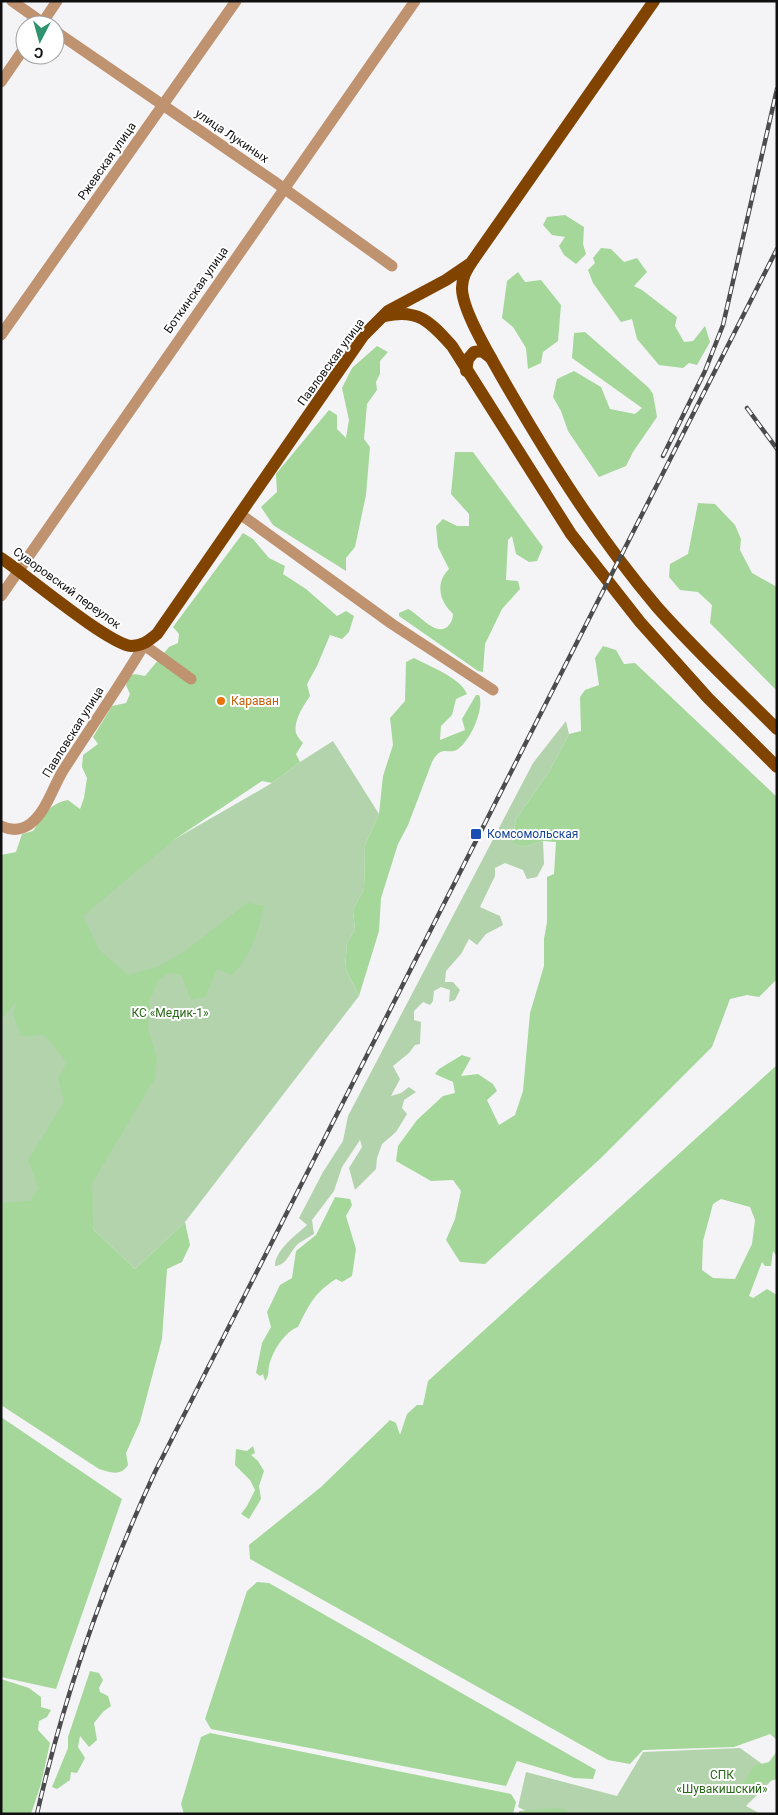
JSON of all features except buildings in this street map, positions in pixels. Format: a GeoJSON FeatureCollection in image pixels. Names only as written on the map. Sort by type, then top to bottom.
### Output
{"type":"FeatureCollection","features":[{"type":"Feature","properties":{"kind":"main road","name":"Павловская улица"},"geometry":{"type":"LineString","coordinates":[[144,645],[157,634],[363,336],[388,311],[446,280],[471,263],[654,1]]}},
{"type":"Feature","properties":{"kind":"main road"},"geometry":{"type":"LineString","coordinates":[[471,263],[464,274],[462,288],[473,322],[491,358],[561,477],[594,526],[635,579],[707,662],[777,729]]}},
{"type":"Feature","properties":{"kind":"main road"},"geometry":{"type":"LineString","coordinates":[[380,317],[396,314],[414,314],[426,320],[452,346],[466,371],[571,534],[640,622],[708,698],[777,767]]}},
{"type":"Feature","properties":{"kind":"main road"},"geometry":{"type":"LineString","coordinates":[[466,371],[468,359],[474,352],[482,351],[491,358]]}},
{"type":"Feature","properties":{"kind":"main road","name":"Суворовский переулок"},"geometry":{"type":"LineString","coordinates":[[1,558],[95,628],[128,646],[144,645]]}},
{"type":"Feature","properties":{"kind":"street"},"geometry":{"type":"LineString","coordinates":[[12,1],[31,15]]}},
{"type":"Feature","properties":{"kind":"street"},"geometry":{"type":"LineString","coordinates":[[48,15],[57,1]]}},
{"type":"Feature","properties":{"kind":"street","name":"Ржевская улица"},"geometry":{"type":"LineString","coordinates":[[1,335],[236,1]]}},
{"type":"Feature","properties":{"kind":"street","name":"Боткинская улица"},"geometry":{"type":"LineString","coordinates":[[1,596],[415,1]]}},
{"type":"Feature","properties":{"kind":"street","name":"улица Лукиных"},"geometry":{"type":"LineString","coordinates":[[65,38],[284,188],[392,266]]}},
{"type":"Feature","properties":{"kind":"street"},"geometry":{"type":"LineString","coordinates":[[1,82],[15,62]]}},
{"type":"Feature","properties":{"kind":"street"},"geometry":{"type":"LineString","coordinates":[[240,514],[392,624],[493,690]]}},
{"type":"Feature","properties":{"kind":"street"},"geometry":{"type":"LineString","coordinates":[[144,645],[191,679]]}},
{"type":"Feature","properties":{"kind":"street","name":"Павловская улица"},"geometry":{"type":"LineString","coordinates":[[1,826],[9,830],[21,829],[31,823],[44,807],[63,771],[144,645]]}},
{"type":"Feature","properties":{"kind":"green space"},"geometry":{"type":"Polygon","coordinates":[[[565,215],[584,227],[583,244],[586,254],[576,264],[564,255],[559,246],[565,237],[552,235],[543,225],[547,217],[565,215]]]}},
{"type":"Feature","properties":{"kind":"green space"},"geometry":{"type":"Polygon","coordinates":[[[601,248],[611,249],[624,262],[637,258],[647,272],[634,286],[677,317],[675,326],[684,342],[693,341],[705,326],[710,342],[697,365],[689,363],[683,368],[659,365],[637,339],[632,319],[621,322],[593,283],[588,270],[595,263],[593,258],[601,248]]]}},
{"type":"Feature","properties":{"kind":"green space"},"geometry":{"type":"Polygon","coordinates":[[[518,272],[525,282],[541,280],[561,305],[558,341],[543,352],[541,363],[528,369],[526,348],[513,327],[502,318],[507,281],[518,272]]]}},
{"type":"Feature","properties":{"kind":"green space"},"geometry":{"type":"Polygon","coordinates":[[[585,332],[649,388],[653,394],[657,417],[633,452],[626,466],[599,477],[568,431],[561,411],[553,397],[557,379],[574,371],[601,387],[610,409],[635,414],[642,408],[572,358],[574,333],[585,332]]]}},
{"type":"Feature","properties":{"kind":"green space"},"geometry":{"type":"Polygon","coordinates":[[[377,346],[388,352],[380,361],[380,374],[376,382],[377,390],[367,404],[364,439],[370,447],[366,495],[355,547],[346,558],[346,571],[273,525],[261,507],[277,492],[276,474],[329,410],[337,415],[337,429],[346,438],[349,420],[342,388],[352,368],[377,346]]]}},
{"type":"Feature","properties":{"kind":"green space"},"geometry":{"type":"Polygon","coordinates":[[[455,452],[473,452],[543,547],[537,561],[529,562],[516,554],[512,536],[508,540],[506,580],[518,581],[520,589],[502,609],[485,644],[483,672],[478,671],[399,616],[399,613],[408,609],[428,624],[439,629],[444,629],[452,620],[453,614],[444,603],[440,592],[442,580],[449,569],[438,547],[436,526],[443,519],[457,526],[469,526],[469,514],[451,494],[455,452]]]}},
{"type":"Feature","properties":{"kind":"green space"},"geometry":{"type":"Polygon","coordinates":[[[698,503],[715,504],[735,525],[741,539],[740,550],[752,573],[777,587],[777,691],[710,623],[712,605],[698,592],[680,590],[669,577],[670,564],[688,554],[698,503]]]}},
{"type":"Feature","properties":{"kind":"green space"},"geometry":{"type":"Polygon","coordinates":[[[243,533],[253,539],[269,558],[285,566],[283,574],[306,589],[337,616],[346,611],[354,616],[349,632],[342,639],[330,635],[307,684],[310,696],[300,713],[295,728],[303,743],[296,754],[300,762],[272,783],[262,781],[175,839],[83,916],[99,950],[128,975],[157,967],[184,952],[247,903],[264,906],[256,934],[244,960],[232,975],[217,969],[206,996],[191,1000],[182,976],[170,972],[158,981],[150,999],[148,1029],[157,1058],[154,1080],[92,1183],[93,1229],[135,1269],[185,1222],[190,1245],[182,1262],[167,1269],[162,1339],[140,1422],[126,1453],[128,1465],[122,1471],[111,1472],[99,1469],[1,1405],[1,1203],[30,1201],[39,1188],[28,1160],[64,1102],[58,1078],[67,1062],[44,1035],[21,1036],[13,1014],[17,1001],[1,1020],[1,855],[16,852],[22,834],[33,831],[47,811],[56,804],[68,800],[80,809],[87,778],[82,767],[83,755],[98,744],[93,737],[112,706],[126,703],[130,694],[126,685],[129,676],[135,674],[145,676],[169,647],[178,643],[179,634],[173,627],[243,533]]]}},
{"type":"Feature","properties":{"kind":"green space"},"geometry":{"type":"Polygon","coordinates":[[[603,646],[616,650],[624,664],[635,663],[777,797],[777,979],[759,997],[747,995],[730,999],[712,1047],[601,1158],[485,1264],[460,1262],[446,1240],[455,1219],[461,1191],[453,1180],[431,1181],[396,1161],[398,1146],[417,1120],[443,1096],[455,1093],[453,1082],[435,1074],[439,1069],[462,1055],[471,1058],[461,1076],[478,1074],[493,1084],[497,1091],[487,1100],[499,1125],[515,1115],[523,1091],[530,1013],[544,966],[544,939],[547,922],[547,877],[554,874],[556,842],[543,841],[524,847],[512,842],[516,819],[549,772],[569,734],[581,731],[580,697],[585,690],[599,685],[595,658],[603,646]]]}},
{"type":"Feature","properties":{"kind":"green space"},"geometry":{"type":"Polygon","coordinates":[[[414,658],[452,678],[464,688],[467,694],[456,699],[452,715],[441,726],[440,740],[465,730],[462,719],[476,695],[479,695],[480,708],[472,732],[463,745],[454,751],[442,751],[432,762],[408,825],[398,844],[381,898],[379,931],[359,996],[345,968],[347,943],[355,930],[353,910],[364,889],[365,845],[379,814],[383,776],[393,745],[390,718],[405,701],[406,662],[414,658]]]}},
{"type":"Feature","properties":{"kind":"green space"},"geometry":{"type":"Polygon","coordinates":[[[566,721],[569,734],[549,772],[516,819],[512,841],[524,847],[543,841],[544,864],[537,877],[527,879],[523,870],[505,863],[495,868],[495,876],[480,907],[500,916],[503,925],[486,934],[477,945],[469,939],[461,954],[446,971],[445,982],[453,982],[460,990],[455,1000],[449,1002],[450,990],[441,987],[434,991],[433,1001],[430,1005],[423,1002],[414,1011],[414,1020],[421,1022],[420,1044],[415,1045],[409,1053],[393,1066],[400,1079],[391,1096],[401,1093],[409,1087],[416,1092],[404,1100],[402,1108],[407,1114],[396,1132],[382,1144],[377,1158],[376,1169],[355,1190],[349,1168],[362,1147],[360,1140],[342,1167],[334,1191],[312,1220],[314,1234],[299,1243],[283,1263],[275,1266],[278,1254],[307,1225],[299,1218],[323,1172],[343,1141],[348,1116],[533,763],[566,721]]]}},
{"type":"Feature","properties":{"kind":"green space","name":"КС «Медик-1»"},"geometry":{"type":"Polygon","coordinates":[[[333,741],[379,814],[365,845],[364,889],[353,910],[355,930],[347,943],[345,968],[359,996],[185,1222],[135,1269],[93,1229],[1,1215],[1,1011],[67,916],[175,839],[272,783],[333,741]]]}},
{"type":"Feature","properties":{"kind":"green space"},"geometry":{"type":"Polygon","coordinates":[[[777,1065],[777,1257],[773,1251],[771,1266],[765,1266],[762,1262],[749,1296],[753,1298],[767,1289],[777,1295],[777,1740],[770,1734],[734,1747],[643,1750],[630,1764],[608,1760],[250,1559],[249,1545],[321,1487],[390,1420],[396,1423],[400,1435],[407,1414],[417,1405],[423,1405],[428,1381],[777,1065]],[[721,1199],[713,1204],[703,1241],[702,1270],[713,1278],[735,1279],[752,1244],[755,1220],[750,1207],[721,1199]]]}},
{"type":"Feature","properties":{"kind":"green space"},"geometry":{"type":"Polygon","coordinates":[[[335,1197],[350,1199],[352,1205],[346,1216],[356,1249],[352,1276],[342,1282],[336,1279],[317,1295],[298,1327],[284,1337],[276,1349],[265,1381],[263,1374],[260,1376],[256,1373],[262,1343],[271,1327],[267,1312],[280,1285],[292,1278],[296,1251],[316,1235],[335,1197]]]}},
{"type":"Feature","properties":{"kind":"green space"},"geometry":{"type":"Polygon","coordinates":[[[1,1417],[122,1499],[56,1689],[1,1677],[1,1417]]]}},
{"type":"Feature","properties":{"kind":"green space"},"geometry":{"type":"Polygon","coordinates":[[[253,1446],[255,1453],[251,1455],[258,1461],[264,1471],[259,1486],[261,1499],[249,1519],[241,1514],[255,1490],[250,1480],[235,1465],[236,1449],[247,1451],[253,1446]]]}},
{"type":"Feature","properties":{"kind":"green space"},"geometry":{"type":"Polygon","coordinates":[[[257,1582],[269,1583],[596,1770],[593,1779],[574,1778],[517,1761],[506,1786],[211,1729],[205,1719],[247,1591],[257,1582]]]}},
{"type":"Feature","properties":{"kind":"green space"},"geometry":{"type":"Polygon","coordinates":[[[90,1671],[99,1673],[103,1680],[99,1688],[100,1692],[108,1696],[111,1706],[94,1723],[97,1740],[89,1747],[80,1736],[78,1747],[85,1758],[77,1773],[71,1772],[70,1780],[57,1789],[52,1787],[68,1748],[68,1737],[90,1671]]]}},
{"type":"Feature","properties":{"kind":"green space"},"geometry":{"type":"Polygon","coordinates":[[[1,1679],[29,1688],[41,1697],[41,1707],[51,1710],[47,1717],[39,1721],[38,1730],[50,1743],[41,1784],[31,1814],[1,1814],[1,1679]]]}},
{"type":"Feature","properties":{"kind":"green space"},"geometry":{"type":"Polygon","coordinates":[[[210,1733],[511,1794],[516,1802],[513,1814],[184,1814],[181,1804],[201,1737],[210,1733]]]}},
{"type":"Feature","properties":{"kind":"green space","name":"СПК «Шувакишский»"},"geometry":{"type":"Polygon","coordinates":[[[740,1748],[768,1768],[771,1781],[746,1806],[761,1814],[532,1814],[518,1807],[526,1772],[617,1796],[643,1752],[740,1748]]]}},
{"type":"Feature","properties":{"kind":"green space"},"geometry":{"type":"Polygon","coordinates":[[[777,1751],[777,1779],[763,1783],[753,1794],[740,1790],[754,1766],[769,1762],[777,1751]]]}},
{"type":"Feature","properties":{"kind":"green space"},"geometry":{"type":"Polygon","coordinates":[[[556,1808],[567,1810],[567,1814],[519,1814],[519,1811],[556,1808]]]}},
{"type":"Feature","properties":{"kind":"railway"},"geometry":{"type":"LineString","coordinates":[[663,456],[705,371],[723,325],[777,89]]}},
{"type":"Feature","properties":{"kind":"railway"},"geometry":{"type":"LineString","coordinates":[[37,1814],[60,1726],[87,1640],[102,1597],[155,1472],[777,249]]}},
{"type":"Feature","properties":{"kind":"railway"},"geometry":{"type":"LineString","coordinates":[[747,408],[777,449]]}},
{"type":"Feature","properties":{"kind":"place","name":"Караван"},"geometry":{"type":"Point","coordinates":[221,701]}},
{"type":"Feature","properties":{"kind":"place","name":"Комсомольская"},"geometry":{"type":"Point","coordinates":[476,834]}}]}
